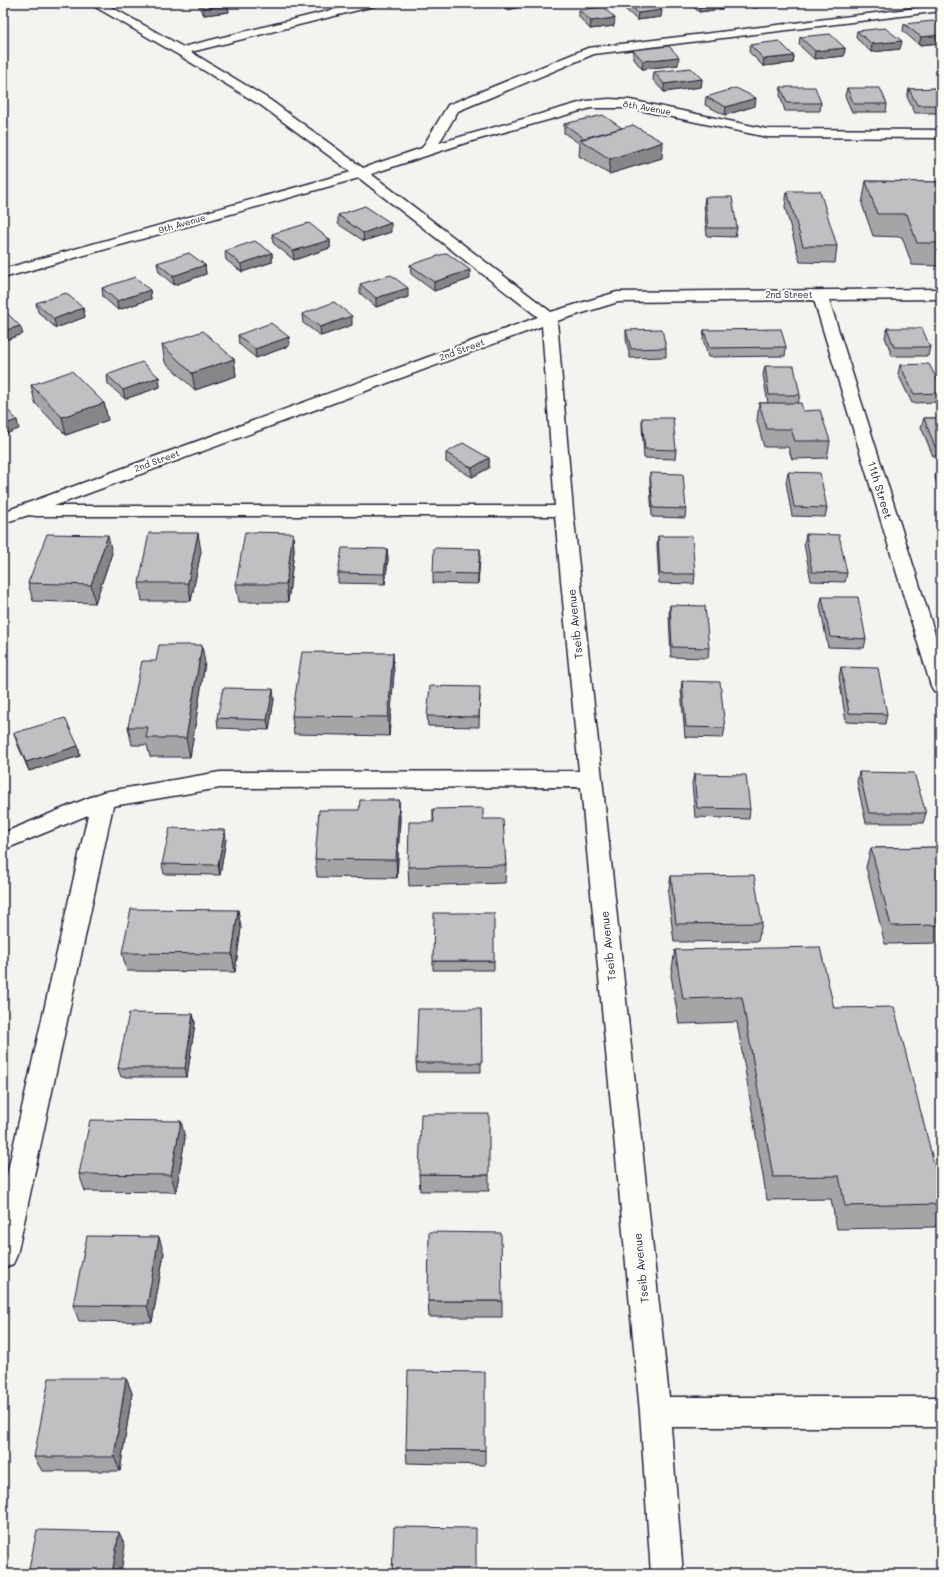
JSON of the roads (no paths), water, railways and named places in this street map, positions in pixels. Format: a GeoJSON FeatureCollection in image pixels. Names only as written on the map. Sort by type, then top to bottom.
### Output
{"type":"FeatureCollection","features":[{"type":"Feature","properties":{"kind":"street"},"geometry":{"type":"LineString","coordinates":[[96,3],[181,51],[266,104],[361,173],[549,318]]}},
{"type":"Feature","properties":{"kind":"street"},"geometry":{"type":"LineString","coordinates":[[181,51],[374,3]]}},
{"type":"Feature","properties":{"kind":"street"},"geometry":{"type":"LineString","coordinates":[[427,151],[452,108],[592,51],[941,8]]}},
{"type":"Feature","properties":{"kind":"street","name":"8th Avenue"},"geometry":{"type":"LineString","coordinates":[[361,173],[460,140],[590,104],[630,104],[767,133],[941,134]]}},
{"type":"Feature","properties":{"kind":"street","name":"9th Avenue"},"geometry":{"type":"LineString","coordinates":[[3,274],[361,173]]}},
{"type":"Feature","properties":{"kind":"street","name":"11th Street"},"geometry":{"type":"LineString","coordinates":[[820,294],[941,686]]}},
{"type":"Feature","properties":{"kind":"street","name":"2nd Street"},"geometry":{"type":"LineString","coordinates":[[3,518],[549,318],[617,297],[941,294]]}},
{"type":"Feature","properties":{"kind":"street","name":"Tseib Avenue"},"geometry":{"type":"LineString","coordinates":[[549,318],[564,511],[655,1412],[667,1574]]}},
{"type":"Feature","properties":{"kind":"street"},"geometry":{"type":"LineString","coordinates":[[21,511],[564,511]]}},
{"type":"Feature","properties":{"kind":"street"},"geometry":{"type":"LineString","coordinates":[[3,842],[103,800],[220,780],[591,779]]}},
{"type":"Feature","properties":{"kind":"street"},"geometry":{"type":"LineString","coordinates":[[3,1255],[103,800]]}},
{"type":"Feature","properties":{"kind":"street"},"geometry":{"type":"LineString","coordinates":[[655,1412],[941,1412]]}}]}
